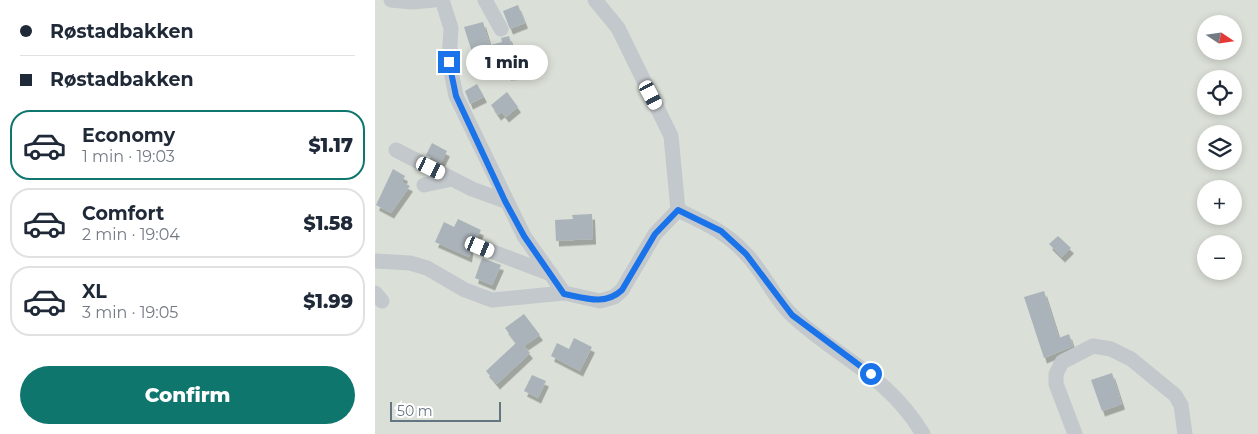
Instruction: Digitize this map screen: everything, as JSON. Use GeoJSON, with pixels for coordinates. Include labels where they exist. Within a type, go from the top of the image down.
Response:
{"type":"FeatureCollection","features":[{"type":"Feature","properties":{"kind":"street"},"geometry":{"type":"LineString","coordinates":[[391,0],[412,2],[434,0]]}},
{"type":"Feature","properties":{"kind":"street"},"geometry":{"type":"LineString","coordinates":[[441,0],[451,28],[449,62],[454,92],[505,201],[524,236],[553,275],[564,294]]}},
{"type":"Feature","properties":{"kind":"street"},"geometry":{"type":"LineString","coordinates":[[485,0],[501,28]]}},
{"type":"Feature","properties":{"kind":"street"},"geometry":{"type":"LineString","coordinates":[[375,261],[409,263],[427,268],[465,290],[492,300],[564,294],[600,301],[615,297],[622,290],[655,234],[678,210],[671,136],[618,28],[595,0]]}},
{"type":"Feature","properties":{"kind":"street"},"geometry":{"type":"LineString","coordinates":[[396,150],[452,179],[505,201]]}},
{"type":"Feature","properties":{"kind":"street"},"geometry":{"type":"LineString","coordinates":[[425,185],[452,179]]}},
{"type":"Feature","properties":{"kind":"street"},"geometry":{"type":"LineString","coordinates":[[678,210],[721,231],[746,254],[792,315],[883,384],[901,403],[923,434]]}},
{"type":"Feature","properties":{"kind":"street"},"geometry":{"type":"LineString","coordinates":[[480,247],[553,275]]}},
{"type":"Feature","properties":{"kind":"street"},"geometry":{"type":"LineString","coordinates":[[1075,434],[1057,384],[1056,374],[1062,362],[1093,346],[1111,349],[1131,359],[1175,395],[1181,405],[1185,434]]}},
{"type":"Feature","properties":{"kind":"shaded area"},"geometry":{"type":"Polygon","coordinates":[[[375,0],[1258,0],[1258,434],[375,434],[375,0]]]}},
{"type":"Feature","properties":{"kind":"building"},"geometry":{"type":"Polygon","coordinates":[[[518,5],[525,23],[510,29],[503,11],[518,5]]]}},
{"type":"Feature","properties":{"kind":"building"},"geometry":{"type":"Polygon","coordinates":[[[483,22],[490,45],[502,42],[501,38],[509,36],[517,62],[522,61],[524,73],[508,75],[506,66],[479,74],[464,27],[483,22]]]}},
{"type":"Feature","properties":{"kind":"building"},"geometry":{"type":"Polygon","coordinates":[[[477,84],[484,97],[470,104],[465,91],[477,84]]]}},
{"type":"Feature","properties":{"kind":"building"},"geometry":{"type":"Polygon","coordinates":[[[507,92],[518,107],[506,117],[502,112],[498,115],[491,105],[507,92]]]}},
{"type":"Feature","properties":{"kind":"building"},"geometry":{"type":"Polygon","coordinates":[[[432,143],[447,151],[441,163],[426,155],[432,143]]]}},
{"type":"Feature","properties":{"kind":"building"},"geometry":{"type":"Polygon","coordinates":[[[393,169],[405,176],[402,182],[410,186],[391,213],[376,205],[393,169]]]}},
{"type":"Feature","properties":{"kind":"building"},"geometry":{"type":"Polygon","coordinates":[[[592,214],[593,239],[556,241],[555,220],[573,219],[572,215],[592,214]]]}},
{"type":"Feature","properties":{"kind":"building"},"geometry":{"type":"Polygon","coordinates":[[[458,219],[481,230],[477,238],[471,243],[469,257],[435,242],[444,222],[454,227],[458,219]]]}},
{"type":"Feature","properties":{"kind":"building"},"geometry":{"type":"Polygon","coordinates":[[[1058,236],[1071,248],[1062,257],[1049,244],[1058,236]]]}},
{"type":"Feature","properties":{"kind":"building"},"geometry":{"type":"Polygon","coordinates":[[[482,258],[501,265],[492,285],[475,278],[482,258]]]}},
{"type":"Feature","properties":{"kind":"building"},"geometry":{"type":"Polygon","coordinates":[[[1044,291],[1059,338],[1069,334],[1073,346],[1044,358],[1024,297],[1044,291]]]}},
{"type":"Feature","properties":{"kind":"building"},"geometry":{"type":"Polygon","coordinates":[[[524,314],[540,335],[524,346],[530,353],[497,384],[486,371],[516,343],[505,328],[524,314]]]}},
{"type":"Feature","properties":{"kind":"building"},"geometry":{"type":"Polygon","coordinates":[[[574,338],[592,347],[580,371],[551,356],[557,343],[569,349],[574,338]]]}},
{"type":"Feature","properties":{"kind":"building"},"geometry":{"type":"Polygon","coordinates":[[[1112,373],[1122,404],[1102,411],[1091,380],[1112,373]]]}},
{"type":"Feature","properties":{"kind":"building"},"geometry":{"type":"Polygon","coordinates":[[[532,375],[546,381],[538,398],[524,391],[532,375]]]}},
{"type":"Feature","properties":{"kind":"route"},"geometry":{"type":"LineString","coordinates":[[449,62],[454,92],[505,201],[524,236],[538,258],[553,275],[564,294],[600,301],[615,297],[622,290],[655,234],[678,210],[721,231],[746,254],[792,315],[809,330],[871,374]]}}]}
